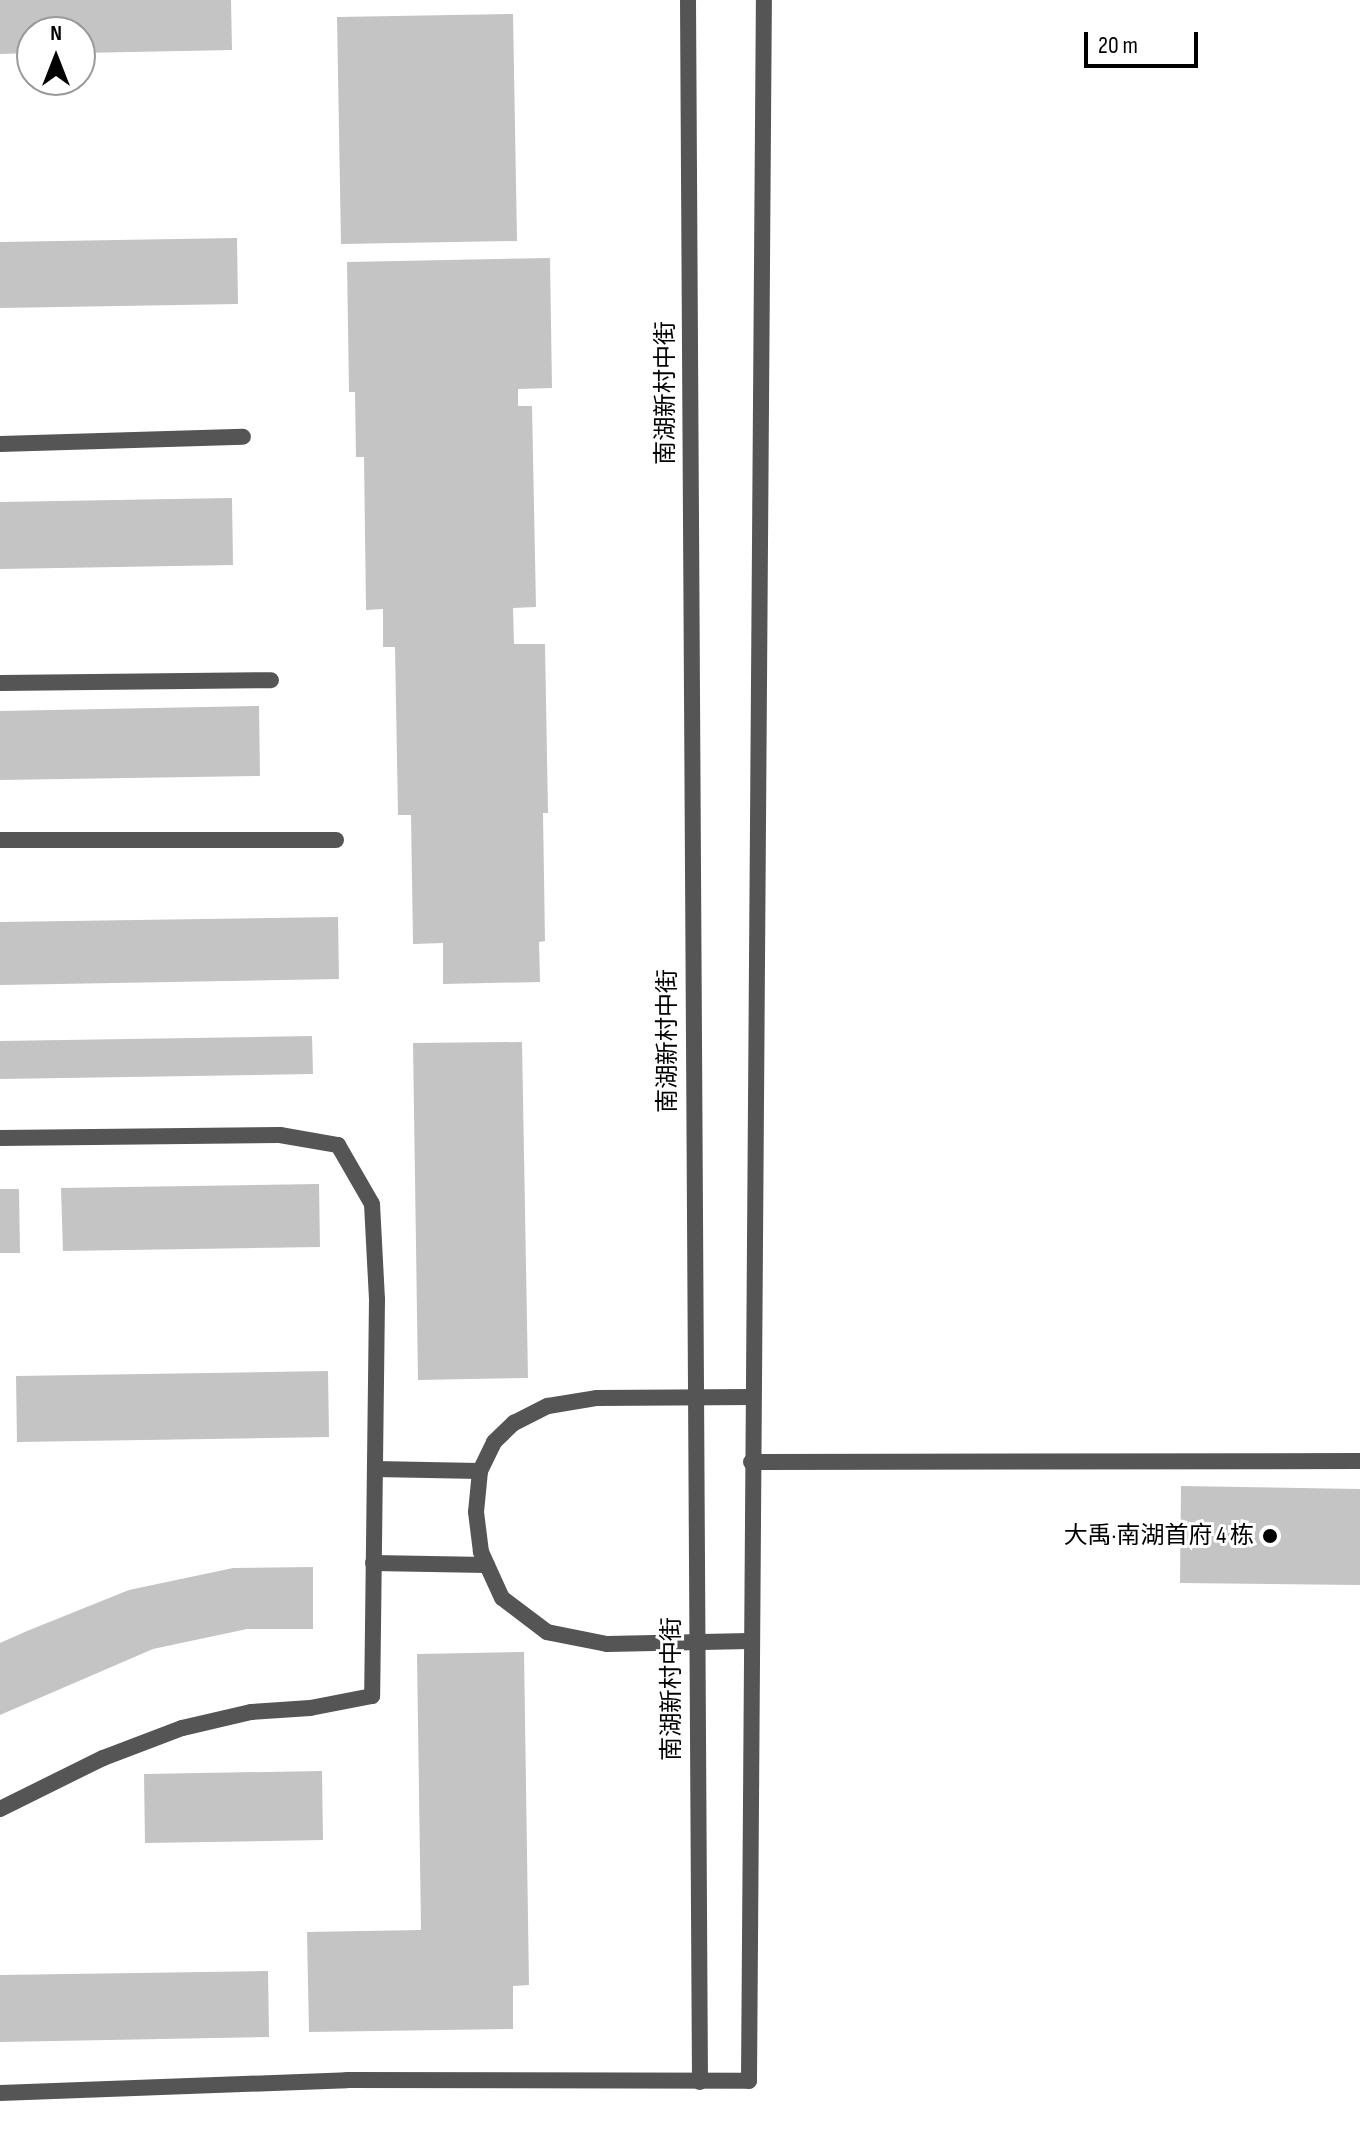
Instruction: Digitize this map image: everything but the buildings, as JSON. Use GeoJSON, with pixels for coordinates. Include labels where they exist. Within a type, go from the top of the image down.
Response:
{"type":"FeatureCollection","features":[{"type":"Feature","properties":{"kind":"street","name":"南湖新村中街"},"geometry":{"type":"LineString","coordinates":[[688,0],[695,1642],[700,2082]]}},
{"type":"Feature","properties":{"kind":"street"},"geometry":{"type":"LineString","coordinates":[[0,2093],[347,2080],[749,2081],[749,1641],[764,0]]}},
{"type":"Feature","properties":{"kind":"street"},"geometry":{"type":"LineString","coordinates":[[0,444],[243,437]]}},
{"type":"Feature","properties":{"kind":"street"},"geometry":{"type":"LineString","coordinates":[[0,683],[271,680]]}},
{"type":"Feature","properties":{"kind":"street"},"geometry":{"type":"LineString","coordinates":[[0,840],[336,840]]}},
{"type":"Feature","properties":{"kind":"street"},"geometry":{"type":"LineString","coordinates":[[0,1138],[280,1135],[338,1145],[372,1204],[375,1469],[372,1696],[310,1708],[251,1712],[182,1728],[103,1758],[0,1809]]}},
{"type":"Feature","properties":{"kind":"street"},"geometry":{"type":"LineString","coordinates":[[749,1641],[607,1644],[547,1632],[502,1598],[487,1565],[476,1512],[480,1471],[494,1442],[514,1423],[548,1406],[597,1398],[752,1397]]}},
{"type":"Feature","properties":{"kind":"street"},"geometry":{"type":"LineString","coordinates":[[751,1462],[1360,1461]]}},
{"type":"Feature","properties":{"kind":"street"},"geometry":{"type":"LineString","coordinates":[[375,1469],[480,1471]]}},
{"type":"Feature","properties":{"kind":"street"},"geometry":{"type":"LineString","coordinates":[[373,1563],[487,1565]]}},
{"type":"Feature","properties":{"kind":"place","name":"大禹·南湖首府 4 栋"},"geometry":{"type":"Point","coordinates":[1270,1536]}}]}
